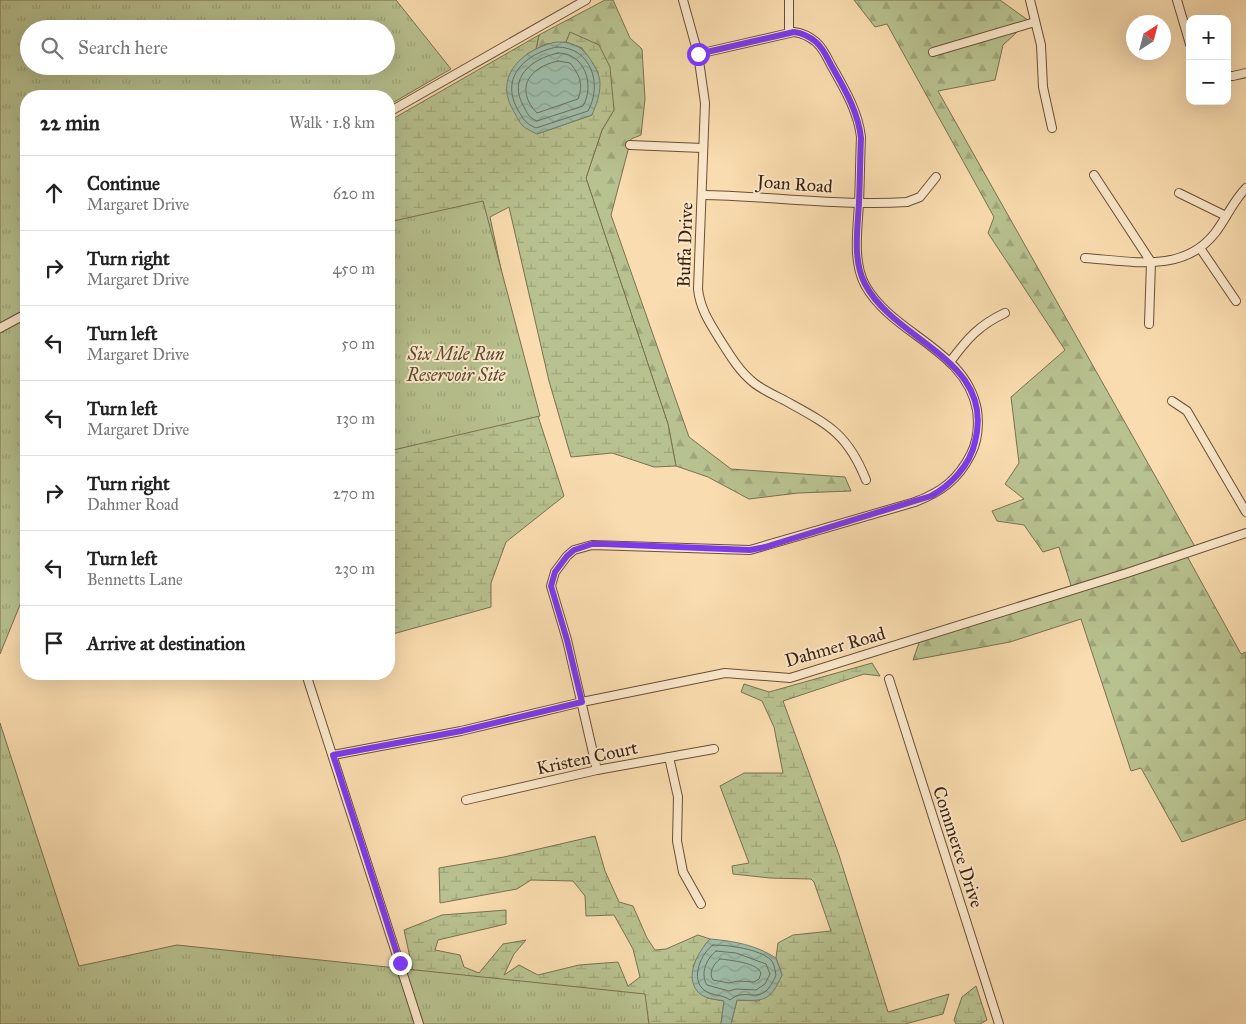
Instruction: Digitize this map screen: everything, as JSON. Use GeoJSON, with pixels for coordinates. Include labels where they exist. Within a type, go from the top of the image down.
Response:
{"type":"FeatureCollection","features":[{"type":"Feature","properties":{"kind":"street"},"geometry":{"type":"LineString","coordinates":[[395,109],[586,0]]}},
{"type":"Feature","properties":{"kind":"street","name":"Buffa Drive"},"geometry":{"type":"LineString","coordinates":[[683,0],[698,54],[705,103],[698,289],[702,308],[735,362],[753,382],[827,424],[855,455],[866,480]]}},
{"type":"Feature","properties":{"kind":"street"},"geometry":{"type":"LineString","coordinates":[[789,0],[789,33]]}},
{"type":"Feature","properties":{"kind":"street"},"geometry":{"type":"LineString","coordinates":[[1030,0],[1041,45],[1043,87],[1052,128]]}},
{"type":"Feature","properties":{"kind":"street"},"geometry":{"type":"LineString","coordinates":[[1176,0],[1186,31]]}},
{"type":"Feature","properties":{"kind":"street"},"geometry":{"type":"LineString","coordinates":[[933,52],[1035,22]]}},
{"type":"Feature","properties":{"kind":"street"},"geometry":{"type":"LineString","coordinates":[[597,770],[567,640],[551,586],[555,572],[567,556],[574,550],[592,544],[750,550],[765,547],[931,496],[946,486],[960,472],[974,449],[978,430],[976,406],[971,390],[964,378],[950,362],[879,304],[866,284],[859,265],[857,246],[860,127],[849,96],[822,48],[815,41],[800,33],[789,33],[698,54]]}},
{"type":"Feature","properties":{"kind":"street"},"geometry":{"type":"LineString","coordinates":[[1231,76],[1246,73]]}},
{"type":"Feature","properties":{"kind":"street"},"geometry":{"type":"LineString","coordinates":[[630,145],[702,148]]}},
{"type":"Feature","properties":{"kind":"street"},"geometry":{"type":"LineString","coordinates":[[1094,175],[1151,262],[1149,324]]}},
{"type":"Feature","properties":{"kind":"street","name":"Joan Road"},"geometry":{"type":"LineString","coordinates":[[702,195],[891,203],[915,201],[931,185],[936,177]]}},
{"type":"Feature","properties":{"kind":"street"},"geometry":{"type":"LineString","coordinates":[[1085,258],[1167,262],[1189,255],[1200,248],[1216,232],[1245,192]]}},
{"type":"Feature","properties":{"kind":"street"},"geometry":{"type":"LineString","coordinates":[[1179,193],[1226,216]]}},
{"type":"Feature","properties":{"kind":"street"},"geometry":{"type":"LineString","coordinates":[[1200,248],[1236,301]]}},
{"type":"Feature","properties":{"kind":"street"},"geometry":{"type":"LineString","coordinates":[[950,362],[978,328],[1005,313]]}},
{"type":"Feature","properties":{"kind":"street"},"geometry":{"type":"LineString","coordinates":[[0,328],[20,317]]}},
{"type":"Feature","properties":{"kind":"street"},"geometry":{"type":"LineString","coordinates":[[1172,401],[1187,411],[1246,512]]}},
{"type":"Feature","properties":{"kind":"street","name":"Dahmer Road"},"geometry":{"type":"LineString","coordinates":[[333,755],[461,731],[582,702],[725,674],[790,678],[1118,576],[1246,533]]}},
{"type":"Feature","properties":{"kind":"street","name":"Commerce Drive"},"geometry":{"type":"LineString","coordinates":[[889,679],[998,1024]]}},
{"type":"Feature","properties":{"kind":"street"},"geometry":{"type":"LineString","coordinates":[[308,680],[419,1024]]}},
{"type":"Feature","properties":{"kind":"street","name":"Kristen Court"},"geometry":{"type":"LineString","coordinates":[[466,800],[597,770],[714,749]]}},
{"type":"Feature","properties":{"kind":"street"},"geometry":{"type":"LineString","coordinates":[[669,757],[678,797],[678,841],[683,872],[701,904]]}},
{"type":"Feature","properties":{"kind":"green space"},"geometry":{"type":"Polygon","coordinates":[[[0,0],[396,0],[451,69],[395,102],[395,90],[20,90],[20,605],[0,654],[0,0]]]}},
{"type":"Feature","properties":{"kind":"green space"},"geometry":{"type":"Polygon","coordinates":[[[605,0],[613,0],[630,38],[642,49],[645,99],[641,135],[631,139],[611,215],[689,437],[731,469],[845,477],[851,491],[798,493],[749,499],[708,477],[676,466],[668,424],[586,178],[602,130],[614,110],[570,33],[566,42],[546,44],[536,49],[539,35],[605,0]]]}},
{"type":"Feature","properties":{"kind":"green space"},"geometry":{"type":"Polygon","coordinates":[[[854,0],[1000,0],[1029,21],[1003,45],[995,80],[938,91],[1198,552],[1187,556],[1241,654],[1246,652],[1246,819],[1182,842],[1141,768],[1131,771],[1081,619],[1010,642],[913,660],[920,640],[1073,592],[1059,547],[1043,552],[1024,525],[997,521],[992,511],[1024,499],[1005,484],[1019,463],[1011,397],[1065,350],[988,233],[994,217],[887,24],[875,27],[854,0]]]}},
{"type":"Feature","properties":{"kind":"green space"},"geometry":{"type":"Polygon","coordinates":[[[570,32],[599,45],[610,67],[614,110],[602,130],[586,178],[668,424],[676,466],[654,467],[612,453],[571,457],[549,381],[509,207],[490,217],[521,364],[564,496],[506,542],[491,583],[491,607],[395,633],[395,295],[405,235],[395,220],[395,118],[539,35],[536,49],[527,54],[537,134],[592,115],[598,72],[582,48],[566,42],[570,32]]]}},
{"type":"Feature","properties":{"kind":"green space","name":"Six Mile Run Reservoir Site"},"geometry":{"type":"Polygon","coordinates":[[[483,201],[540,416],[395,450],[395,221],[483,201]]]}},
{"type":"Feature","properties":{"kind":"green space"},"geometry":{"type":"Polygon","coordinates":[[[872,663],[880,676],[864,674],[783,701],[839,855],[888,1012],[949,994],[943,1014],[905,1024],[731,1024],[737,1000],[759,1001],[782,975],[776,958],[778,943],[793,935],[831,931],[814,882],[811,879],[770,878],[733,874],[732,866],[749,863],[720,786],[744,773],[783,773],[774,727],[762,701],[741,692],[744,684],[769,692],[872,663]]]}},
{"type":"Feature","properties":{"kind":"green space"},"geometry":{"type":"Polygon","coordinates":[[[0,723],[79,966],[177,945],[645,994],[649,1024],[0,1024],[0,723]]]}},
{"type":"Feature","properties":{"kind":"green space"},"geometry":{"type":"Polygon","coordinates":[[[595,836],[605,871],[619,902],[633,906],[647,938],[655,950],[666,949],[698,935],[710,939],[693,966],[707,998],[724,1001],[721,1024],[429,1024],[412,967],[404,930],[442,915],[506,910],[506,924],[438,940],[435,950],[460,955],[464,967],[479,973],[503,944],[526,940],[514,954],[504,975],[519,965],[538,975],[579,965],[618,962],[628,986],[640,977],[633,949],[614,915],[586,916],[585,896],[573,881],[531,880],[517,889],[440,903],[439,868],[504,857],[595,836]]]}},
{"type":"Feature","properties":{"kind":"green space"},"geometry":{"type":"Polygon","coordinates":[[[976,986],[987,1020],[980,1024],[956,1024],[954,1020],[962,997],[976,986]]]}},
{"type":"Feature","properties":{"kind":"water"},"geometry":{"type":"Polygon","coordinates":[[[556,42],[573,44],[589,57],[599,78],[599,96],[592,115],[537,134],[520,123],[513,110],[508,97],[509,75],[523,57],[544,45],[556,42]]]}},
{"type":"Feature","properties":{"kind":"water"},"geometry":{"type":"Polygon","coordinates":[[[710,939],[744,944],[761,950],[776,958],[782,975],[774,990],[765,998],[760,1000],[737,1000],[731,1024],[721,1024],[724,1001],[700,994],[694,986],[692,979],[692,972],[697,957],[710,939]]]}},
{"type":"Feature","properties":{"kind":"route"},"geometry":{"type":"LineString","coordinates":[[400,963],[333,755],[461,731],[582,702],[567,640],[551,586],[552,579],[560,563],[574,550],[592,544],[750,550],[765,547],[931,496],[946,486],[960,472],[974,449],[978,419],[975,400],[964,378],[950,362],[879,304],[861,274],[857,246],[860,127],[849,96],[822,48],[815,41],[794,32],[698,54]]}}]}
